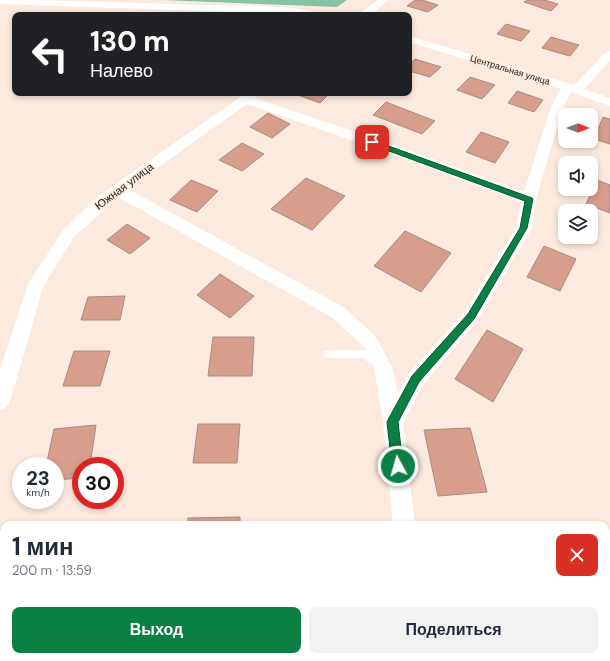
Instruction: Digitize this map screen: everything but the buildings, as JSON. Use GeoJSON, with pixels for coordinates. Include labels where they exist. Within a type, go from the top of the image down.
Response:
{"type":"FeatureCollection","features":[{"type":"Feature","properties":{"kind":"street"},"geometry":{"type":"LineString","coordinates":[[0,0],[291,12]]}},
{"type":"Feature","properties":{"kind":"street"},"geometry":{"type":"LineString","coordinates":[[367,12],[384,0]]}},
{"type":"Feature","properties":{"kind":"street","name":"Центральная улица"},"geometry":{"type":"LineString","coordinates":[[412,40],[572,88],[610,102]]}},
{"type":"Feature","properties":{"kind":"street"},"geometry":{"type":"LineString","coordinates":[[392,422],[416,379],[471,316],[524,228],[529,199],[557,107],[572,88],[610,54]]}},
{"type":"Feature","properties":{"kind":"street"},"geometry":{"type":"LineString","coordinates":[[249,96],[529,199]]}},
{"type":"Feature","properties":{"kind":"street","name":"Южная улица"},"geometry":{"type":"LineString","coordinates":[[0,401],[36,284],[69,233],[105,199],[249,96]]}},
{"type":"Feature","properties":{"kind":"street"},"geometry":{"type":"LineString","coordinates":[[118,190],[339,313],[370,342],[383,367],[392,422],[404,521]]}},
{"type":"Feature","properties":{"kind":"lane"},"geometry":{"type":"LineString","coordinates":[[328,354],[364,354],[383,367]]}},
{"type":"Feature","properties":{"kind":"green space"},"geometry":{"type":"Polygon","coordinates":[[[163,0],[347,0],[337,7],[163,0]]]}},
{"type":"Feature","properties":{"kind":"route"},"geometry":{"type":"LineString","coordinates":[[372,142],[529,199],[524,228],[471,316],[416,379],[392,422],[398,466]]}}]}
